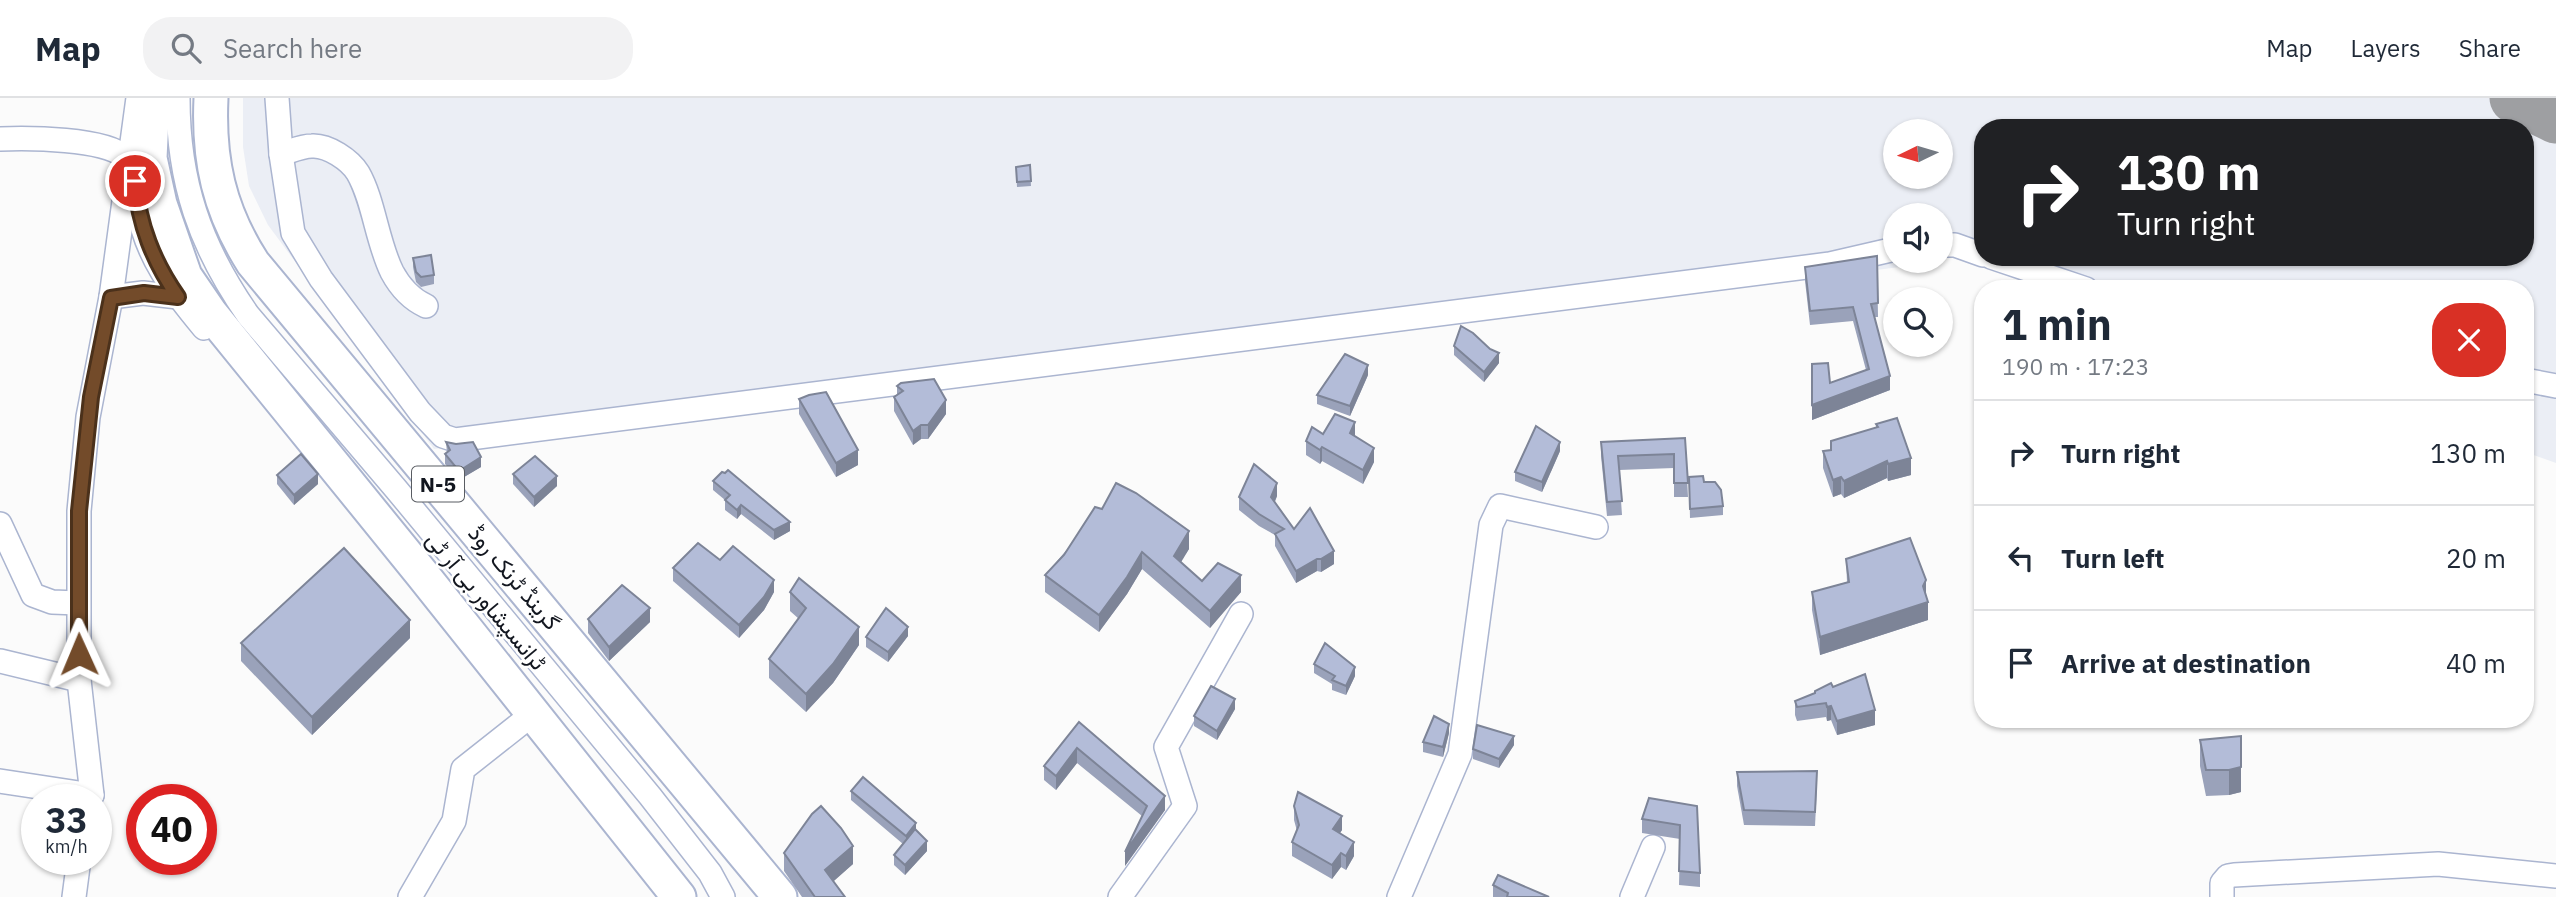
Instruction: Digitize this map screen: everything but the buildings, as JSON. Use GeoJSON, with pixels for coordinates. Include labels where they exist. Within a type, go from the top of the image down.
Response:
{"type":"FeatureCollection","features":[{"type":"Feature","properties":{"kind":"highway"},"geometry":{"type":"LineString","coordinates":[[153,98],[150,158],[169,234],[185,276],[211,314],[680,897]]}},
{"type":"Feature","properties":{"kind":"highway","name":"گرینڈ ٹرنک روڈ"},"geometry":{"type":"LineString","coordinates":[[211,98],[212,157],[216,180],[236,236],[253,263],[780,897]]}},
{"type":"Feature","properties":{"kind":"street"},"geometry":{"type":"LineString","coordinates":[[90,784],[79,680],[79,511],[91,397],[111,298],[138,98]]}},
{"type":"Feature","properties":{"kind":"street","name":"ٹرانسپشاور بی آر ٹی"},"geometry":{"type":"LineString","coordinates":[[178,98],[179,145],[188,197],[200,232],[248,315],[650,796],[710,873],[723,897]]}},
{"type":"Feature","properties":{"kind":"street"},"geometry":{"type":"LineString","coordinates":[[277,98],[286,201],[293,233],[314,268],[420,412],[443,436],[455,440],[1830,264],[1883,252]]}},
{"type":"Feature","properties":{"kind":"street"},"geometry":{"type":"LineString","coordinates":[[0,139],[42,138],[113,149],[131,163],[138,208],[150,251],[178,297],[422,574]]}},
{"type":"Feature","properties":{"kind":"street"},"geometry":{"type":"LineString","coordinates":[[281,154],[314,146],[326,148],[357,172],[393,274],[405,291],[426,306]]}},
{"type":"Feature","properties":{"kind":"street"},"geometry":{"type":"LineString","coordinates":[[1953,245],[1974,252]]}},
{"type":"Feature","properties":{"kind":"street"},"geometry":{"type":"LineString","coordinates":[[2018,266],[2059,280]]}},
{"type":"Feature","properties":{"kind":"street"},"geometry":{"type":"LineString","coordinates":[[111,298],[144,293],[178,297]]}},
{"type":"Feature","properties":{"kind":"street"},"geometry":{"type":"LineString","coordinates":[[2534,382],[2556,386]]}},
{"type":"Feature","properties":{"kind":"street"},"geometry":{"type":"LineString","coordinates":[[1399,897],[1460,754],[1491,525],[1500,506],[1596,527]]}},
{"type":"Feature","properties":{"kind":"street"},"geometry":{"type":"LineString","coordinates":[[0,524],[33,595],[52,602],[78,603]]}},
{"type":"Feature","properties":{"kind":"street"},"geometry":{"type":"LineString","coordinates":[[1119,897],[1185,806],[1166,747],[1241,614]]}},
{"type":"Feature","properties":{"kind":"street"},"geometry":{"type":"LineString","coordinates":[[0,661],[79,680]]}},
{"type":"Feature","properties":{"kind":"street"},"geometry":{"type":"LineString","coordinates":[[410,897],[454,821],[463,769],[534,713]]}},
{"type":"Feature","properties":{"kind":"street"},"geometry":{"type":"LineString","coordinates":[[0,780],[21,784]]}},
{"type":"Feature","properties":{"kind":"street"},"geometry":{"type":"LineString","coordinates":[[1632,897],[1654,847]]}},
{"type":"Feature","properties":{"kind":"street"},"geometry":{"type":"LineString","coordinates":[[2222,897],[2222,883],[2228,876],[2234,875],[2438,864],[2556,876]]}},
{"type":"Feature","properties":{"kind":"street","name":"ٹرانسپشاور بی آر ٹی"},"geometry":{"type":"LineString","coordinates":[[710,873],[742,897]]}},
{"type":"Feature","properties":{"kind":"street"},"geometry":{"type":"LineString","coordinates":[[74,897],[77,875]]}},
{"type":"Feature","properties":{"kind":"shaded area"},"geometry":{"type":"Polygon","coordinates":[[[243,98],[2556,98],[2556,463],[2534,455],[2534,280],[2024,280],[1983,266],[2534,266],[2534,119],[1974,119],[1974,263],[1953,256],[1953,203],[1883,203],[1883,269],[1022,379],[434,449],[268,225],[249,186],[243,147],[243,98]]]}},
{"type":"Feature","properties":{"kind":"taxiway"},"geometry":{"type":"LineString","coordinates":[[2515,98],[2556,118]]}},
{"type":"Feature","properties":{"kind":"route"},"geometry":{"type":"LineString","coordinates":[[79,654],[79,511],[83,461],[91,397],[111,298],[144,293],[178,297],[150,251],[138,208],[135,181]]}}]}
